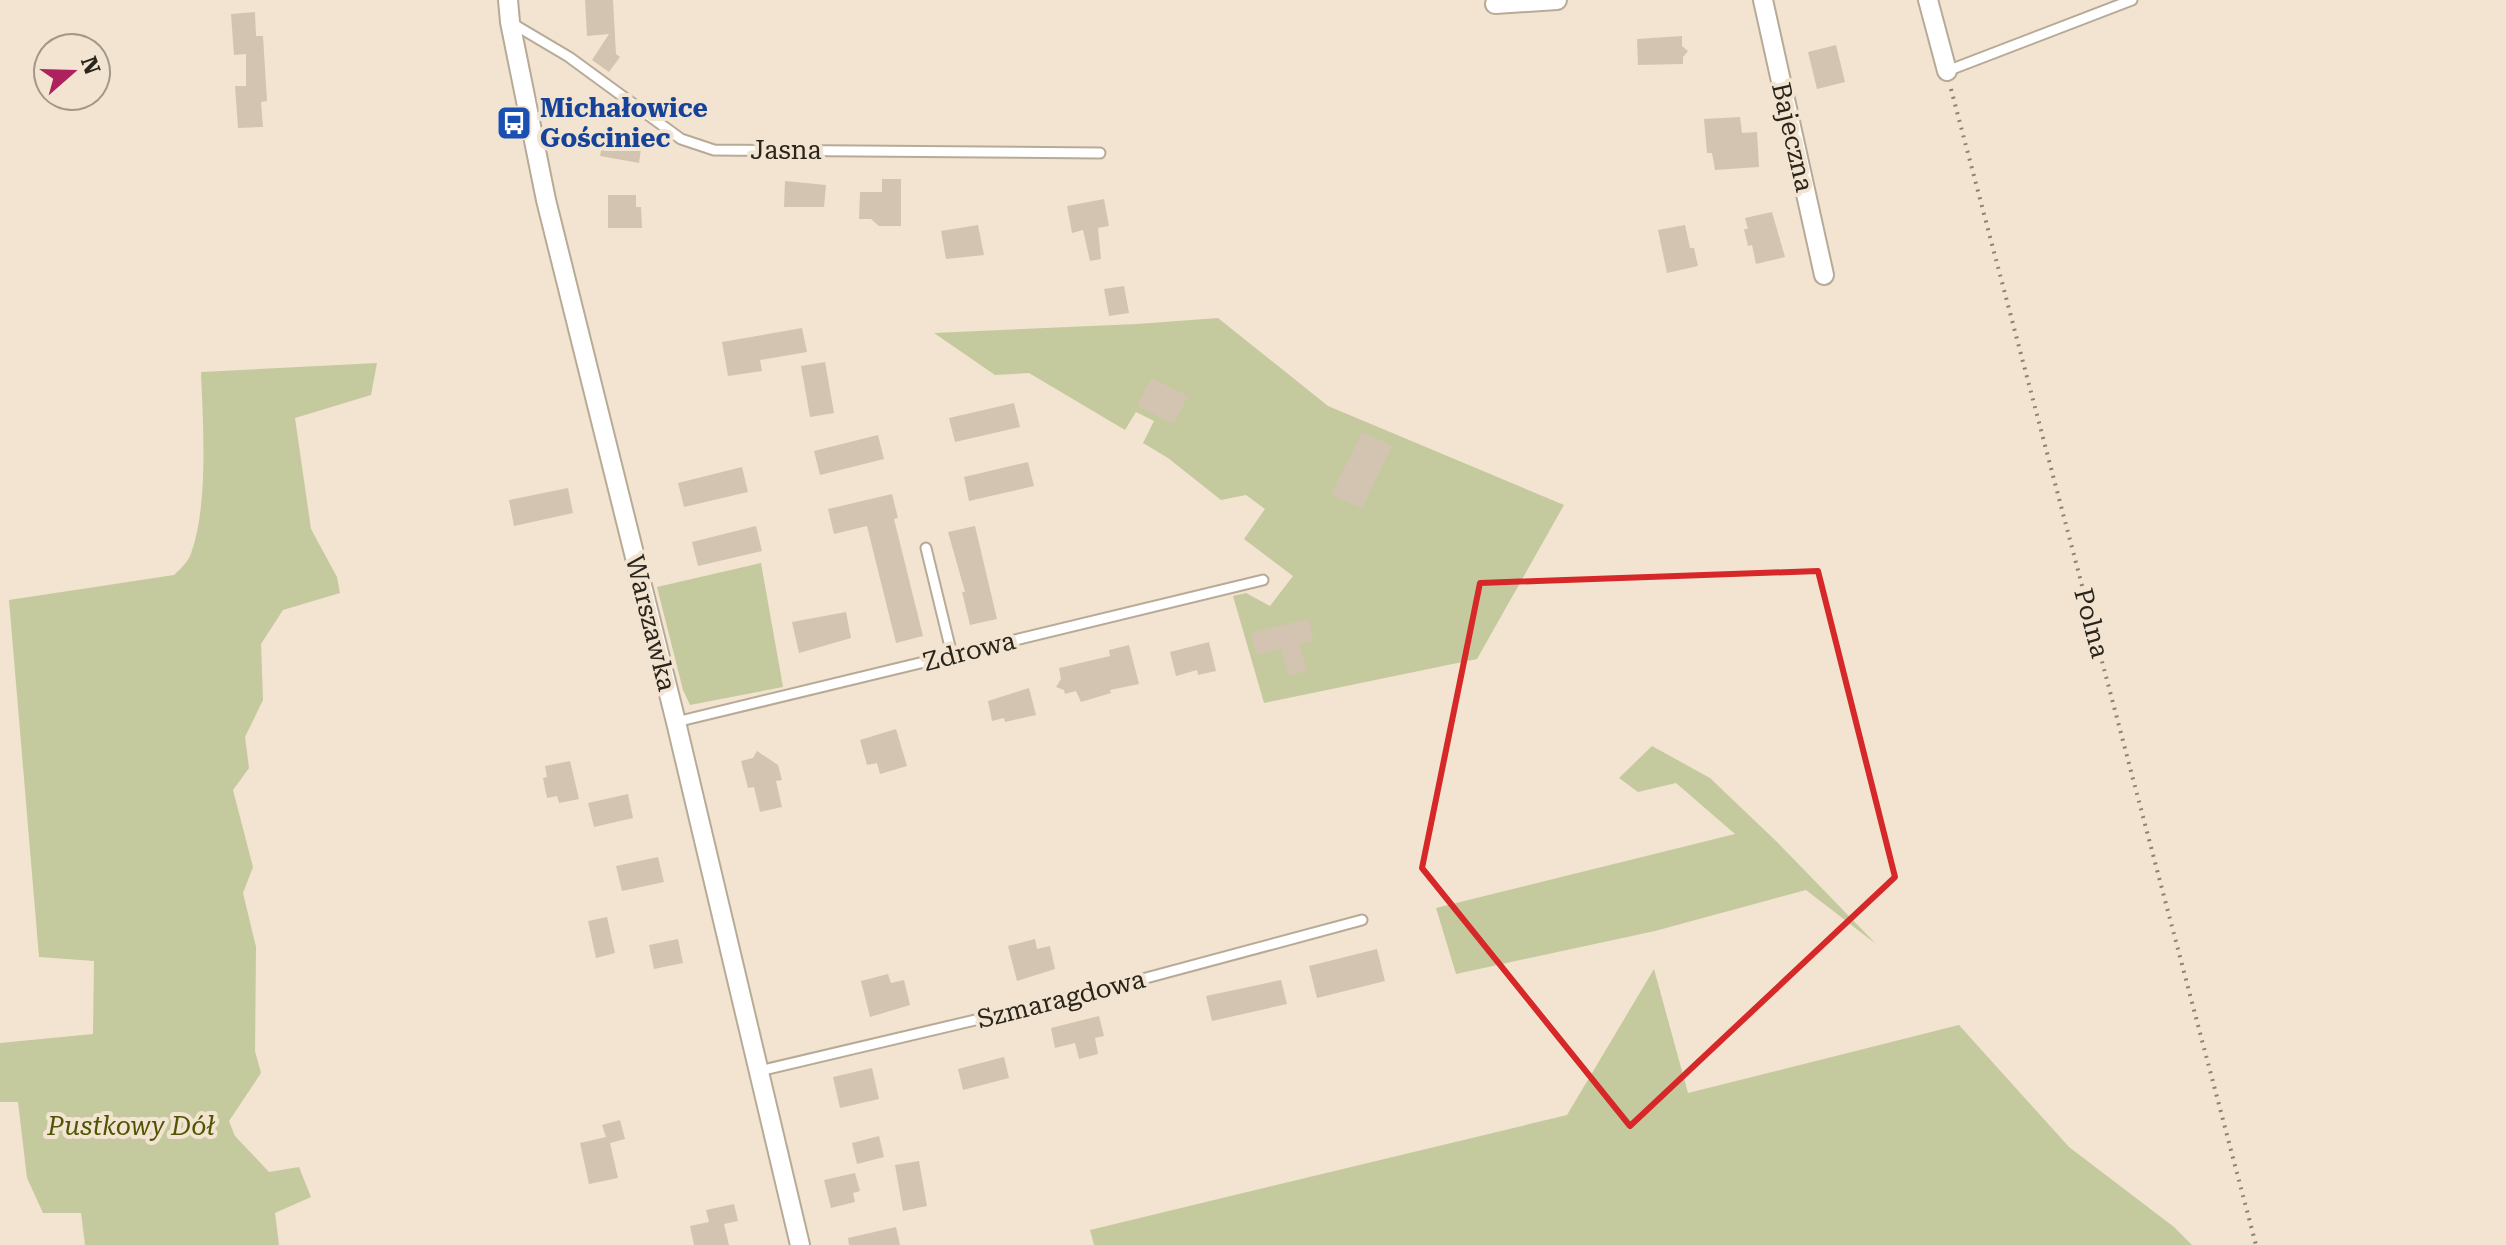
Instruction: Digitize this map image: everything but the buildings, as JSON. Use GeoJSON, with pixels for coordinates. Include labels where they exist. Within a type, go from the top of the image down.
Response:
{"type":"FeatureCollection","features":[{"type":"Feature","properties":{"kind":"street","name":"Warszawka"},"geometry":{"type":"LineString","coordinates":[[508,0],[554,230],[676,722],[800,1245]]}},
{"type":"Feature","properties":{"kind":"street"},"geometry":{"type":"LineString","coordinates":[[1495,4],[1557,0]]}},
{"type":"Feature","properties":{"kind":"street","name":"Bajeczna"},"geometry":{"type":"LineString","coordinates":[[1763,0],[1824,275]]}},
{"type":"Feature","properties":{"kind":"street"},"geometry":{"type":"LineString","coordinates":[[1928,0],[1947,71]]}},
{"type":"Feature","properties":{"kind":"lane"},"geometry":{"type":"LineString","coordinates":[[1947,71],[2132,0]]}},
{"type":"Feature","properties":{"kind":"lane","name":"Jasna"},"geometry":{"type":"LineString","coordinates":[[510,22],[569,57],[681,139],[714,150],[1100,153]]}},
{"type":"Feature","properties":{"kind":"lane"},"geometry":{"type":"LineString","coordinates":[[926,548],[952,655]]}},
{"type":"Feature","properties":{"kind":"lane","name":"Zdrowa"},"geometry":{"type":"LineString","coordinates":[[676,722],[1263,580]]}},
{"type":"Feature","properties":{"kind":"lane","name":"Szmaragdowa"},"geometry":{"type":"LineString","coordinates":[[759,1071],[1094,992],[1362,920]]}},
{"type":"Feature","properties":{"kind":"path","name":"Polna"},"geometry":{"type":"LineString","coordinates":[[1947,71],[2256,1245]]}},
{"type":"Feature","properties":{"kind":"highlighted area"},"geometry":{"type":"Polygon","coordinates":[[[1818,571],[1895,877],[1630,1126],[1422,868],[1480,583],[1818,571]]]}},
{"type":"Feature","properties":{"kind":"green space"},"geometry":{"type":"Polygon","coordinates":[[[1218,318],[1328,406],[1564,505],[1477,659],[1264,703],[1233,596],[1246,593],[1270,606],[1293,576],[1244,539],[1265,509],[1246,495],[1221,500],[1168,458],[1143,443],[1154,421],[1136,412],[1125,430],[1029,373],[995,375],[934,333],[1218,318]]]}},
{"type":"Feature","properties":{"kind":"green space","name":"Pustkowy Dół"},"geometry":{"type":"Polygon","coordinates":[[[377,363],[371,395],[295,418],[311,529],[337,577],[340,593],[283,610],[261,644],[263,700],[245,737],[249,768],[233,790],[253,867],[243,893],[256,947],[255,1051],[261,1073],[229,1121],[235,1136],[269,1172],[299,1167],[311,1197],[275,1213],[279,1245],[85,1245],[81,1213],[43,1213],[27,1178],[18,1102],[0,1102],[0,1043],[93,1034],[94,961],[39,957],[9,600],[174,575],[185,564],[196,536],[202,490],[201,372],[377,363]]]}},
{"type":"Feature","properties":{"kind":"green space"},"geometry":{"type":"Polygon","coordinates":[[[761,563],[783,687],[690,705],[683,690],[657,587],[761,563]]]}},
{"type":"Feature","properties":{"kind":"green space"},"geometry":{"type":"Polygon","coordinates":[[[1652,746],[1710,778],[1876,944],[1806,890],[1655,931],[1456,974],[1436,908],[1735,834],[1676,783],[1638,792],[1619,778],[1652,746]]]}},
{"type":"Feature","properties":{"kind":"green space"},"geometry":{"type":"Polygon","coordinates":[[[1654,969],[1688,1093],[1959,1025],[2069,1147],[2174,1227],[2192,1245],[1094,1245],[1090,1230],[1567,1115],[1654,969]]]}},
{"type":"Feature","properties":{"kind":"place","name":"Michałowice Gościniec"},"geometry":{"type":"Point","coordinates":[514,123]}}]}
